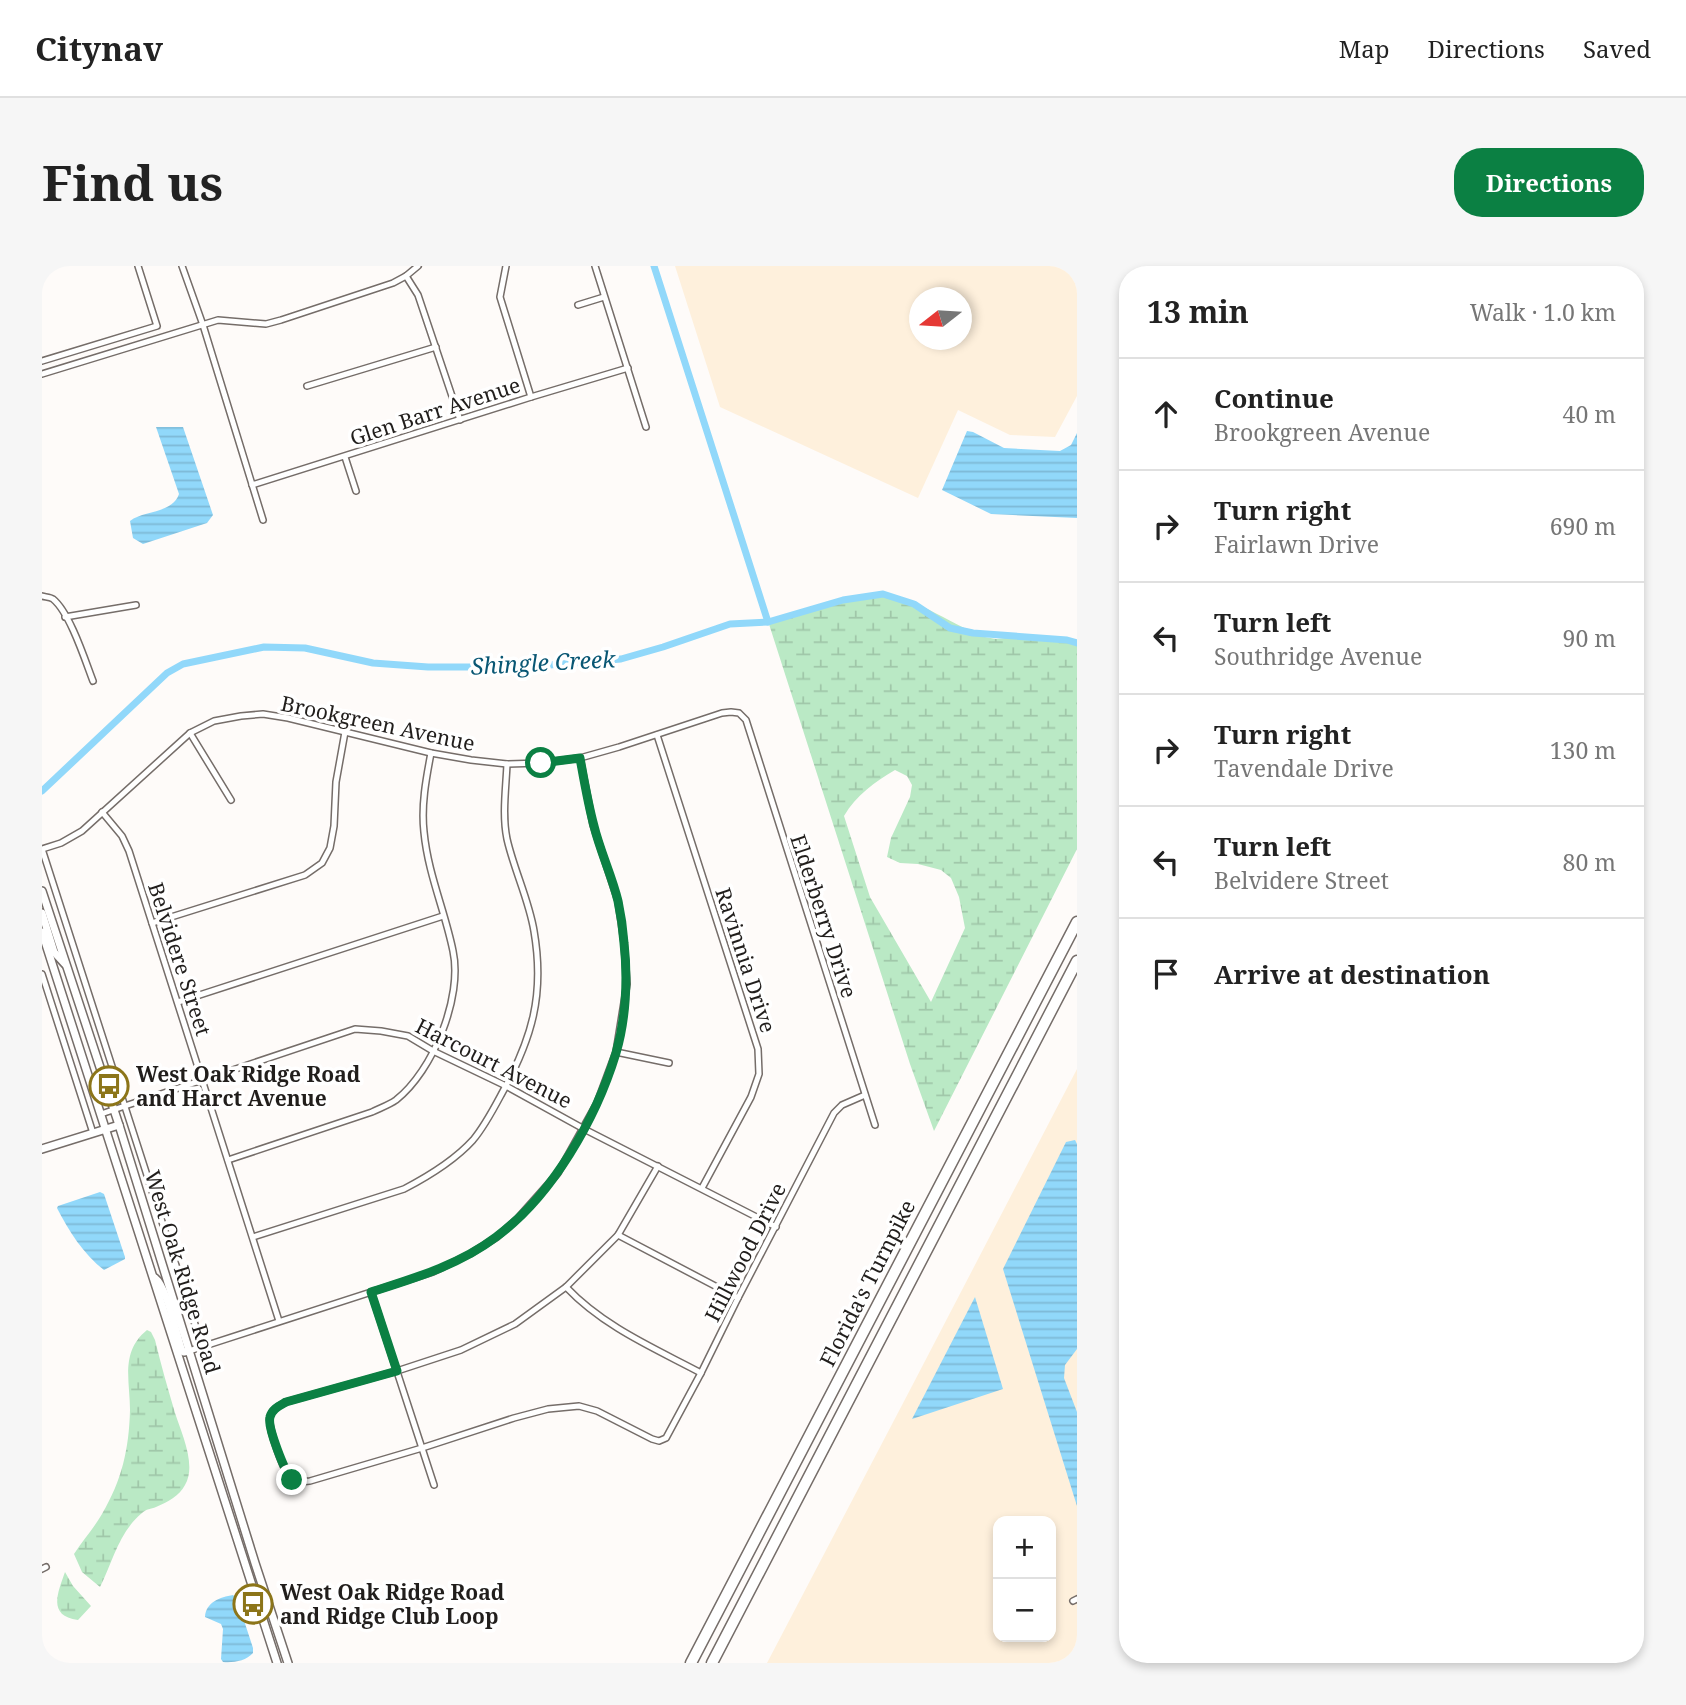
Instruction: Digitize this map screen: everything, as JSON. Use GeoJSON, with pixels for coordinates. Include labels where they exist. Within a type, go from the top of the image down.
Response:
{"type":"FeatureCollection","features":[{"type":"Feature","properties":{"kind":"highway","name":"Florida's Turnpike"},"geometry":{"type":"LineString","coordinates":[[691,1663],[1077,922]]}},
{"type":"Feature","properties":{"kind":"highway","name":"Florida's Turnpike"},"geometry":{"type":"LineString","coordinates":[[712,1663],[1077,961]]}},
{"type":"Feature","properties":{"kind":"street"},"geometry":{"type":"LineString","coordinates":[[42,361],[158,326],[138,266]]}},
{"type":"Feature","properties":{"kind":"street"},"geometry":{"type":"LineString","coordinates":[[182,266],[263,520]]}},
{"type":"Feature","properties":{"kind":"street"},"geometry":{"type":"LineString","coordinates":[[42,374],[218,320],[250,324],[273,322],[393,284],[418,266]]}},
{"type":"Feature","properties":{"kind":"street"},"geometry":{"type":"LineString","coordinates":[[506,266],[500,297],[531,397]]}},
{"type":"Feature","properties":{"kind":"street"},"geometry":{"type":"LineString","coordinates":[[595,266],[646,427]]}},
{"type":"Feature","properties":{"kind":"street"},"geometry":{"type":"LineString","coordinates":[[406,276],[418,295],[460,420]]}},
{"type":"Feature","properties":{"kind":"street"},"geometry":{"type":"LineString","coordinates":[[578,305],[604,297]]}},
{"type":"Feature","properties":{"kind":"street"},"geometry":{"type":"LineString","coordinates":[[307,386],[436,347]]}},
{"type":"Feature","properties":{"kind":"street","name":"Glen Barr Avenue"},"geometry":{"type":"LineString","coordinates":[[252,485],[628,368]]}},
{"type":"Feature","properties":{"kind":"street"},"geometry":{"type":"LineString","coordinates":[[345,457],[356,491]]}},
{"type":"Feature","properties":{"kind":"street"},"geometry":{"type":"LineString","coordinates":[[42,596],[53,600],[65,617],[79,642],[93,681]]}},
{"type":"Feature","properties":{"kind":"street"},"geometry":{"type":"LineString","coordinates":[[65,617],[136,605]]}},
{"type":"Feature","properties":{"kind":"street","name":"Brookgreen Avenue"},"geometry":{"type":"LineString","coordinates":[[42,849],[61,843],[82,831],[190,733],[214,721],[263,714],[312,723],[430,753],[507,764],[580,758],[722,713],[739,713],[743,716]]}},
{"type":"Feature","properties":{"kind":"street","name":"Elderberry Drive"},"geometry":{"type":"LineString","coordinates":[[743,716],[874,1125]]}},
{"type":"Feature","properties":{"kind":"street"},"geometry":{"type":"LineString","coordinates":[[152,923],[304,875],[322,863],[330,848],[334,826],[336,782],[345,732]]}},
{"type":"Feature","properties":{"kind":"street"},"geometry":{"type":"LineString","coordinates":[[190,733],[231,800]]}},
{"type":"Feature","properties":{"kind":"street","name":"Ravinnia Drive"},"geometry":{"type":"LineString","coordinates":[[657,735],[758,1049],[758,1074],[751,1097],[702,1188]]}},
{"type":"Feature","properties":{"kind":"street"},"geometry":{"type":"LineString","coordinates":[[228,1160],[372,1112],[395,1101],[413,1083],[433,1051],[453,1002],[456,982],[454,953],[430,870],[423,830],[430,753]]}},
{"type":"Feature","properties":{"kind":"street"},"geometry":{"type":"LineString","coordinates":[[154,1278],[162,1286],[182,1351],[189,1351],[433,1272],[470,1254],[496,1237],[518,1218],[558,1173],[597,1103],[616,1052],[627,984],[618,901],[593,825],[580,758]]}},
{"type":"Feature","properties":{"kind":"street"},"geometry":{"type":"LineString","coordinates":[[253,1237],[404,1189],[426,1177],[449,1162],[474,1139],[506,1086],[528,1040],[537,1003],[538,967],[534,929],[507,837],[507,764]]}},
{"type":"Feature","properties":{"kind":"street","name":"Belvidere Street"},"geometry":{"type":"LineString","coordinates":[[102,812],[122,836],[129,851],[279,1321]]}},
{"type":"Feature","properties":{"kind":"street"},"geometry":{"type":"LineString","coordinates":[[42,849],[202,1346]]}},
{"type":"Feature","properties":{"kind":"street","name":"West Oak Ridge Road"},"geometry":{"type":"LineString","coordinates":[[42,891],[289,1663]]}},
{"type":"Feature","properties":{"kind":"street"},"geometry":{"type":"LineString","coordinates":[[42,913],[54,952],[66,964]]}},
{"type":"Feature","properties":{"kind":"street"},"geometry":{"type":"LineString","coordinates":[[178,1002],[443,916]]}},
{"type":"Feature","properties":{"kind":"street","name":"West Oak Ridge Road"},"geometry":{"type":"LineString","coordinates":[[42,932],[277,1663]]}},
{"type":"Feature","properties":{"kind":"street"},"geometry":{"type":"LineString","coordinates":[[42,974],[93,1133]]}},
{"type":"Feature","properties":{"kind":"street","name":"Harcourt Avenue"},"geometry":{"type":"LineString","coordinates":[[101,1114],[355,1029],[382,1031],[408,1036],[776,1227]]}},
{"type":"Feature","properties":{"kind":"street"},"geometry":{"type":"LineString","coordinates":[[616,1052],[668,1063]]}},
{"type":"Feature","properties":{"kind":"street","name":"Hillwood Drive"},"geometry":{"type":"LineString","coordinates":[[422,1448],[514,1418],[548,1409],[579,1406],[597,1411],[652,1439],[659,1441],[666,1438],[834,1113],[842,1105],[864,1095]]}},
{"type":"Feature","properties":{"kind":"street"},"geometry":{"type":"LineString","coordinates":[[42,1149],[119,1125]]}},
{"type":"Feature","properties":{"kind":"street"},"geometry":{"type":"LineString","coordinates":[[422,1448],[300,1482],[292,1480],[286,1474],[269,1424],[270,1416],[275,1408],[286,1402],[461,1350],[515,1324],[566,1287],[618,1235],[658,1166]]}},
{"type":"Feature","properties":{"kind":"street"},"geometry":{"type":"LineString","coordinates":[[618,1235],[738,1298]]}},
{"type":"Feature","properties":{"kind":"street"},"geometry":{"type":"LineString","coordinates":[[566,1287],[583,1305],[614,1327],[701,1373]]}},
{"type":"Feature","properties":{"kind":"street"},"geometry":{"type":"LineString","coordinates":[[371,1292],[434,1485]]}},
{"type":"Feature","properties":{"kind":"street"},"geometry":{"type":"LineString","coordinates":[[246,1566],[256,1563]]}},
{"type":"Feature","properties":{"kind":"shaded area"},"geometry":{"type":"Polygon","coordinates":[[[675,266],[1077,266],[1077,396],[1055,437],[1010,435],[958,410],[918,498],[720,407],[675,266]]]}},
{"type":"Feature","properties":{"kind":"shaded area"},"geometry":{"type":"Polygon","coordinates":[[[1077,1069],[1077,1663],[767,1663],[1077,1069]]]}},
{"type":"Feature","properties":{"kind":"green space"},"geometry":{"type":"Polygon","coordinates":[[[867,595],[885,596],[915,604],[985,637],[996,639],[1033,635],[1077,644],[1077,849],[934,1131],[768,621],[828,603],[867,595]],[[895,770],[860,795],[844,816],[870,897],[931,1002],[965,928],[959,897],[951,878],[941,870],[900,863],[887,857],[891,838],[910,797],[912,785],[907,776],[895,770]]]}},
{"type":"Feature","properties":{"kind":"green space"},"geometry":{"type":"Polygon","coordinates":[[[147,1330],[155,1340],[187,1449],[188,1477],[183,1489],[176,1495],[145,1511],[134,1521],[122,1538],[100,1587],[82,1572],[74,1554],[102,1514],[119,1476],[126,1451],[129,1424],[128,1367],[133,1348],[147,1330]]]}},
{"type":"Feature","properties":{"kind":"green space"},"geometry":{"type":"Polygon","coordinates":[[[65,1572],[73,1586],[91,1606],[78,1620],[68,1618],[58,1608],[58,1595],[65,1572]]]}},
{"type":"Feature","properties":{"kind":"water"},"geometry":{"type":"Polygon","coordinates":[[[156,427],[183,427],[213,515],[207,523],[143,544],[133,538],[130,521],[170,505],[179,494],[156,427]]]}},
{"type":"Feature","properties":{"kind":"water"},"geometry":{"type":"Polygon","coordinates":[[[967,431],[1004,448],[1060,451],[1071,445],[1077,433],[1077,518],[991,514],[942,490],[967,431]]]}},
{"type":"Feature","properties":{"kind":"water"},"geometry":{"type":"Polygon","coordinates":[[[1075,1140],[1077,1349],[1065,1365],[1064,1378],[1077,1412],[1077,1506],[1003,1269],[1066,1142],[1075,1140]]]}},
{"type":"Feature","properties":{"kind":"water"},"geometry":{"type":"Polygon","coordinates":[[[100,1192],[104,1194],[125,1257],[104,1270],[77,1242],[57,1208],[100,1192]]]}},
{"type":"Feature","properties":{"kind":"water"},"geometry":{"type":"Polygon","coordinates":[[[975,1297],[1003,1389],[912,1419],[975,1297]]]}},
{"type":"Feature","properties":{"kind":"water"},"geometry":{"type":"Polygon","coordinates":[[[233,1595],[237,1599],[253,1653],[239,1661],[223,1662],[221,1624],[205,1617],[211,1604],[233,1595]]]}},
{"type":"Feature","properties":{"kind":"waterway"},"geometry":{"type":"LineString","coordinates":[[654,266],[768,622]]}},
{"type":"Feature","properties":{"kind":"waterway","name":"Shingle Creek"},"geometry":{"type":"LineString","coordinates":[[42,791],[167,673],[183,664],[264,647],[305,648],[373,663],[428,667],[526,667],[621,659],[730,624],[768,622],[843,600],[883,594],[914,604],[950,628],[973,633],[1077,643]]}},
{"type":"Feature","properties":{"kind":"place","name":"West Oak Ridge Road and Harct Avenue"},"geometry":{"type":"Point","coordinates":[109,1086]}},
{"type":"Feature","properties":{"kind":"place","name":"West Oak Ridge Road and Ridge Club Loop"},"geometry":{"type":"Point","coordinates":[253,1604]}},
{"type":"Feature","properties":{"kind":"route"},"geometry":{"type":"LineString","coordinates":[[292,1480],[286,1474],[269,1424],[275,1408],[286,1402],[397,1371],[371,1292],[433,1272],[470,1254],[518,1218],[558,1173],[584,1129],[616,1052],[627,984],[618,901],[593,825],[580,758],[541,763]]}}]}
